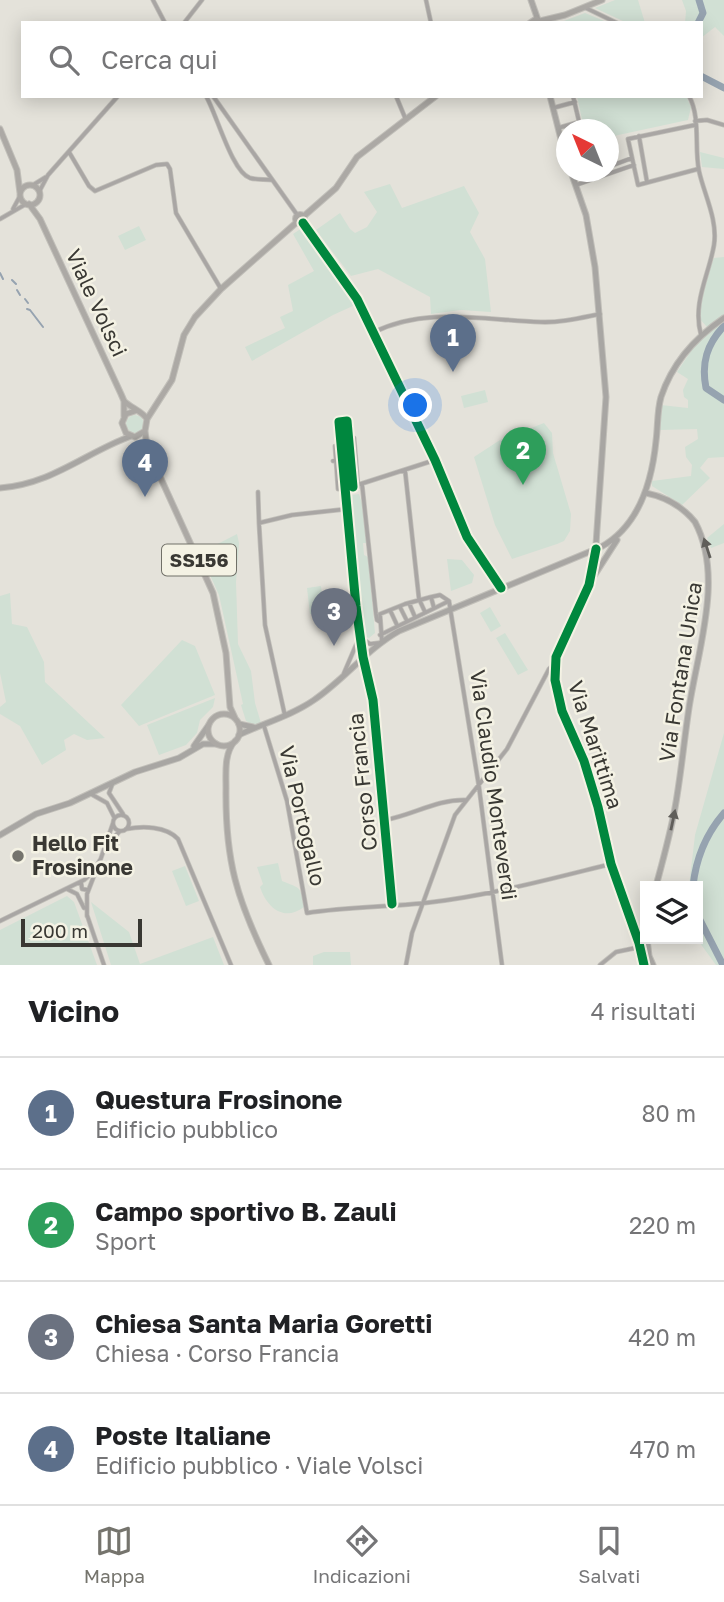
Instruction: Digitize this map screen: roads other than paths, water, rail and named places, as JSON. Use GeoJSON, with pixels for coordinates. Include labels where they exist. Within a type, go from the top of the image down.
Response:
{"type":"FeatureCollection","features":[{"type":"Feature","properties":{"kind":"main road"},"geometry":{"type":"LineString","coordinates":[[555,21],[602,0]]}},
{"type":"Feature","properties":{"kind":"main road"},"geometry":{"type":"LineString","coordinates":[[531,2],[540,21],[564,17]]}},
{"type":"Feature","properties":{"kind":"main road"},"geometry":{"type":"LineString","coordinates":[[530,21],[531,2]]}},
{"type":"Feature","properties":{"kind":"main road"},"geometry":{"type":"LineString","coordinates":[[137,411],[147,419],[172,380],[181,344],[189,326],[220,289],[336,188],[357,157],[434,98]]}},
{"type":"Feature","properties":{"kind":"main road"},"geometry":{"type":"LineString","coordinates":[[550,98],[556,123]]}},
{"type":"Feature","properties":{"kind":"main road"},"geometry":{"type":"LineString","coordinates":[[0,129],[17,170],[20,195]]}},
{"type":"Feature","properties":{"kind":"main road"},"geometry":{"type":"LineString","coordinates":[[17,170],[39,196],[27,204]]}},
{"type":"Feature","properties":{"kind":"main road","name":"Via Marittima"},"geometry":{"type":"LineString","coordinates":[[576,182],[586,215],[600,314],[606,397],[596,549],[589,585],[570,621],[555,663],[555,680],[562,711],[584,761],[611,864],[644,965]]}},
{"type":"Feature","properties":{"kind":"main road"},"geometry":{"type":"LineString","coordinates":[[20,195],[24,186],[31,185]]}},
{"type":"Feature","properties":{"kind":"main road","name":"Viale Volsci"},"geometry":{"type":"LineString","coordinates":[[20,195],[40,219],[124,401],[124,416]]}},
{"type":"Feature","properties":{"kind":"main road","name":"Viale Volsci"},"geometry":{"type":"LineString","coordinates":[[39,196],[40,219]]}},
{"type":"Feature","properties":{"kind":"main road"},"geometry":{"type":"LineString","coordinates":[[589,585],[646,494],[656,444],[660,400],[667,383],[701,335],[724,318]]}},
{"type":"Feature","properties":{"kind":"main road","name":"Viale Volsci"},"geometry":{"type":"LineString","coordinates":[[124,401],[137,411]]}},
{"type":"Feature","properties":{"kind":"main road"},"geometry":{"type":"LineString","coordinates":[[116,442],[124,416],[156,403]]}},
{"type":"Feature","properties":{"kind":"main road","name":"SS156"},"geometry":{"type":"LineString","coordinates":[[147,419],[147,448],[213,593],[221,623],[231,711],[237,721],[239,735]]}},
{"type":"Feature","properties":{"kind":"main road","name":"SS156"},"geometry":{"type":"LineString","coordinates":[[122,427],[147,448]]}},
{"type":"Feature","properties":{"kind":"main road"},"geometry":{"type":"LineString","coordinates":[[0,488],[25,485],[65,470],[116,442],[145,431]]}},
{"type":"Feature","properties":{"kind":"main road","name":"Via Fontana Unica"},"geometry":{"type":"LineString","coordinates":[[646,494],[658,495],[671,501],[693,519],[705,540],[714,579],[706,632],[689,706],[675,809],[657,881]]}},
{"type":"Feature","properties":{"kind":"main road"},"geometry":{"type":"LineString","coordinates":[[269,965],[244,912],[233,875],[226,816],[226,768],[229,748],[239,735],[264,726],[313,701],[341,679],[381,640],[596,549],[620,534]]}},
{"type":"Feature","properties":{"kind":"main road","name":"SS156"},"geometry":{"type":"LineString","coordinates":[[208,726],[213,718],[221,714],[229,698]]}},
{"type":"Feature","properties":{"kind":"main road"},"geometry":{"type":"LineString","coordinates":[[221,714],[228,714],[237,721],[256,727]]}},
{"type":"Feature","properties":{"kind":"main road"},"geometry":{"type":"LineString","coordinates":[[208,726],[209,736],[218,745],[226,768]]}},
{"type":"Feature","properties":{"kind":"main road"},"geometry":{"type":"LineString","coordinates":[[189,751],[208,726]]}},
{"type":"Feature","properties":{"kind":"main road"},"geometry":{"type":"LineString","coordinates":[[0,835],[36,814],[151,766],[179,758],[206,743],[229,745],[235,741]]}},
{"type":"Feature","properties":{"kind":"main road"},"geometry":{"type":"LineString","coordinates":[[636,934],[640,936]]}},
{"type":"Feature","properties":{"kind":"main road"},"geometry":{"type":"LineString","coordinates":[[648,944],[653,965]]}},
{"type":"Feature","properties":{"kind":"street"},"geometry":{"type":"LineString","coordinates":[[153,0],[164,21]]}},
{"type":"Feature","properties":{"kind":"street"},"geometry":{"type":"LineString","coordinates":[[186,21],[202,0]]}},
{"type":"Feature","properties":{"kind":"street"},"geometry":{"type":"LineString","coordinates":[[426,0],[431,21]]}},
{"type":"Feature","properties":{"kind":"street"},"geometry":{"type":"LineString","coordinates":[[584,7],[613,21]]}},
{"type":"Feature","properties":{"kind":"street"},"geometry":{"type":"LineString","coordinates":[[31,185],[48,175],[116,98]]}},
{"type":"Feature","properties":{"kind":"street"},"geometry":{"type":"LineString","coordinates":[[207,98],[237,167],[250,178],[274,181]]}},
{"type":"Feature","properties":{"kind":"street"},"geometry":{"type":"LineString","coordinates":[[214,98],[344,278],[435,460],[467,537],[501,588]]}},
{"type":"Feature","properties":{"kind":"street"},"geometry":{"type":"LineString","coordinates":[[397,98],[406,120]]}},
{"type":"Feature","properties":{"kind":"street"},"geometry":{"type":"LineString","coordinates":[[574,98],[578,119]]}},
{"type":"Feature","properties":{"kind":"street"},"geometry":{"type":"LineString","coordinates":[[690,98],[694,106],[698,169],[712,221],[714,240],[700,296],[698,323],[701,335]]}},
{"type":"Feature","properties":{"kind":"street"},"geometry":{"type":"LineString","coordinates":[[553,109],[575,102]]}},
{"type":"Feature","properties":{"kind":"street"},"geometry":{"type":"LineString","coordinates":[[698,169],[638,185],[628,139],[707,120],[724,125]]}},
{"type":"Feature","properties":{"kind":"street"},"geometry":{"type":"LineString","coordinates":[[639,136],[647,182]]}},
{"type":"Feature","properties":{"kind":"street"},"geometry":{"type":"LineString","coordinates":[[69,152],[89,186],[95,191],[156,165],[167,164],[171,174],[176,213],[220,289]]}},
{"type":"Feature","properties":{"kind":"street"},"geometry":{"type":"LineString","coordinates":[[619,163],[632,158]]}},
{"type":"Feature","properties":{"kind":"street"},"geometry":{"type":"LineString","coordinates":[[619,169],[634,165]]}},
{"type":"Feature","properties":{"kind":"street"},"geometry":{"type":"LineString","coordinates":[[39,196],[48,175]]}},
{"type":"Feature","properties":{"kind":"street"},"geometry":{"type":"LineString","coordinates":[[10,214],[20,195]]}},
{"type":"Feature","properties":{"kind":"street"},"geometry":{"type":"LineString","coordinates":[[0,219],[27,204]]}},
{"type":"Feature","properties":{"kind":"street"},"geometry":{"type":"LineString","coordinates":[[372,332],[394,323],[443,317],[500,317],[540,322],[600,314]]}},
{"type":"Feature","properties":{"kind":"street"},"geometry":{"type":"LineString","coordinates":[[341,679],[353,656],[359,636],[339,422],[347,421],[377,621],[380,622]]}},
{"type":"Feature","properties":{"kind":"street"},"geometry":{"type":"LineString","coordinates":[[341,444],[335,446],[334,460],[338,489],[358,486],[435,460]]}},
{"type":"Feature","properties":{"kind":"street"},"geometry":{"type":"LineString","coordinates":[[405,470],[419,599],[425,612]]}},
{"type":"Feature","properties":{"kind":"street"},"geometry":{"type":"LineString","coordinates":[[258,492],[265,625],[285,716]]}},
{"type":"Feature","properties":{"kind":"street"},"geometry":{"type":"LineString","coordinates":[[259,523],[292,515],[346,509]]}},
{"type":"Feature","properties":{"kind":"street"},"geometry":{"type":"LineString","coordinates":[[381,640],[380,614],[419,599],[440,595],[450,601]]}},
{"type":"Feature","properties":{"kind":"street"},"geometry":{"type":"LineString","coordinates":[[431,597],[434,608]]}},
{"type":"Feature","properties":{"kind":"street"},"geometry":{"type":"LineString","coordinates":[[359,636],[370,644],[381,640],[397,625],[450,601]]}},
{"type":"Feature","properties":{"kind":"street","name":"Via Claudio Monteverdi"},"geometry":{"type":"LineString","coordinates":[[450,601],[479,787],[502,965]]}},
{"type":"Feature","properties":{"kind":"street"},"geometry":{"type":"LineString","coordinates":[[409,603],[415,617]]}},
{"type":"Feature","properties":{"kind":"street"},"geometry":{"type":"LineString","coordinates":[[400,606],[407,621]]}},
{"type":"Feature","properties":{"kind":"street"},"geometry":{"type":"LineString","coordinates":[[390,610],[397,625]]}},
{"type":"Feature","properties":{"kind":"street","name":"Corso Francia"},"geometry":{"type":"LineString","coordinates":[[359,636],[373,700],[392,904]]}},
{"type":"Feature","properties":{"kind":"street"},"geometry":{"type":"LineString","coordinates":[[406,965],[412,933],[455,815],[507,749],[549,669],[555,663]]}},
{"type":"Feature","properties":{"kind":"street","name":"Via Portogallo"},"geometry":{"type":"LineString","coordinates":[[264,726],[287,801],[307,913],[392,904]]}},
{"type":"Feature","properties":{"kind":"street"},"geometry":{"type":"LineString","coordinates":[[88,916],[88,890],[107,846],[113,821],[109,789],[116,780]]}},
{"type":"Feature","properties":{"kind":"street"},"geometry":{"type":"LineString","coordinates":[[100,788],[129,821],[168,831],[180,842],[231,965]]}},
{"type":"Feature","properties":{"kind":"street"},"geometry":{"type":"LineString","coordinates":[[89,794],[110,802]]}},
{"type":"Feature","properties":{"kind":"street"},"geometry":{"type":"LineString","coordinates":[[385,820],[412,814],[440,802],[466,800]]}},
{"type":"Feature","properties":{"kind":"street"},"geometry":{"type":"LineString","coordinates":[[124,815],[118,815],[113,821],[114,827],[123,830],[148,828]]}},
{"type":"Feature","properties":{"kind":"street"},"geometry":{"type":"LineString","coordinates":[[107,846],[129,821]]}},
{"type":"Feature","properties":{"kind":"street"},"geometry":{"type":"LineString","coordinates":[[0,921],[81,882],[92,873],[100,860]]}},
{"type":"Feature","properties":{"kind":"street"},"geometry":{"type":"LineString","coordinates":[[392,904],[424,903],[492,893],[611,864]]}},
{"type":"Feature","properties":{"kind":"street"},"geometry":{"type":"LineString","coordinates":[[81,882],[82,889],[88,890]]}},
{"type":"Feature","properties":{"kind":"street"},"geometry":{"type":"LineString","coordinates":[[65,889],[77,894],[88,916],[104,965]]}},
{"type":"Feature","properties":{"kind":"street"},"geometry":{"type":"LineString","coordinates":[[600,965],[616,952],[641,950]]}},
{"type":"Feature","properties":{"kind":"waterway"},"geometry":{"type":"LineString","coordinates":[[699,0],[703,13],[699,21]]}},
{"type":"Feature","properties":{"kind":"waterway"},"geometry":{"type":"LineString","coordinates":[[703,77],[724,88]]}},
{"type":"Feature","properties":{"kind":"waterway"},"geometry":{"type":"LineString","coordinates":[[0,273],[3,279]]}},
{"type":"Feature","properties":{"kind":"waterway"},"geometry":{"type":"LineString","coordinates":[[12,280],[16,284]]}},
{"type":"Feature","properties":{"kind":"waterway"},"geometry":{"type":"LineString","coordinates":[[17,290],[20,295]]}},
{"type":"Feature","properties":{"kind":"waterway"},"geometry":{"type":"LineString","coordinates":[[25,299],[28,303]]}},
{"type":"Feature","properties":{"kind":"waterway"},"geometry":{"type":"LineString","coordinates":[[27,309],[43,327]]}},
{"type":"Feature","properties":{"kind":"waterway"},"geometry":{"type":"LineString","coordinates":[[724,326],[713,340],[704,370],[706,388],[724,400]]}},
{"type":"Feature","properties":{"kind":"waterway"},"geometry":{"type":"LineString","coordinates":[[694,881],[702,847],[724,813]]}},
{"type":"Feature","properties":{"kind":"waterway"},"geometry":{"type":"LineString","coordinates":[[703,926],[723,965]]}},
{"type":"Feature","properties":{"kind":"place","name":"Questura Frosinone"},"geometry":{"type":"Point","coordinates":[453,372]}},
{"type":"Feature","properties":{"kind":"place","name":"Campo sportivo B. Zauli"},"geometry":{"type":"Point","coordinates":[523,485]}},
{"type":"Feature","properties":{"kind":"place","name":"Poste Italiane"},"geometry":{"type":"Point","coordinates":[145,497]}},
{"type":"Feature","properties":{"kind":"place","name":"Chiesa Santa Maria Goretti"},"geometry":{"type":"Point","coordinates":[334,646]}},
{"type":"Feature","properties":{"kind":"place","name":"Hello Fit Frosinone"},"geometry":{"type":"Point","coordinates":[18,856]}}]}
